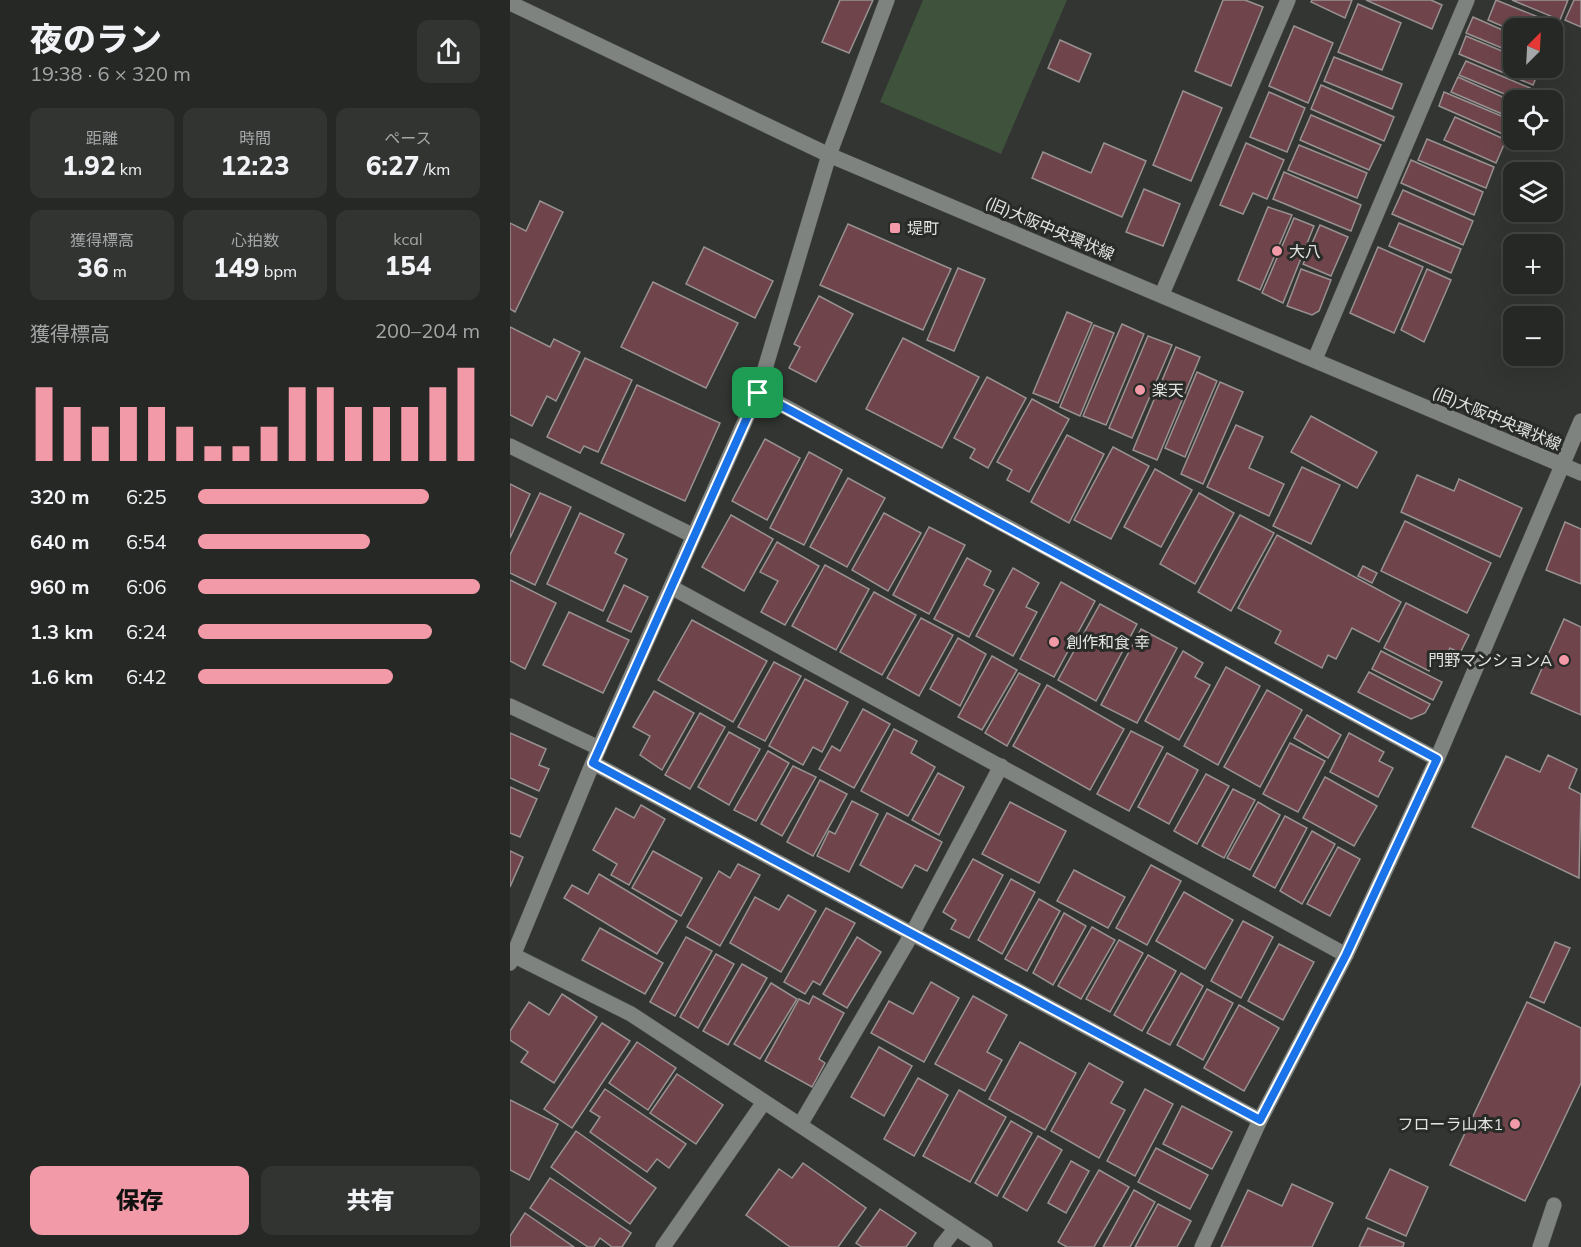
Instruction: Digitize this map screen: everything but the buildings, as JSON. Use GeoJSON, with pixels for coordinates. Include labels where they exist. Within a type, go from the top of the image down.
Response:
{"type":"FeatureCollection","features":[{"type":"Feature","properties":{"kind":"street"},"geometry":{"type":"LineString","coordinates":[[887,0],[829,155],[758,393],[692,535],[596,756],[512,959],[631,1014],[985,1247]]}},
{"type":"Feature","properties":{"kind":"street"},"geometry":{"type":"LineString","coordinates":[[1162,294],[1288,0]]}},
{"type":"Feature","properties":{"kind":"street"},"geometry":{"type":"LineString","coordinates":[[1315,359],[1467,0]]}},
{"type":"Feature","properties":{"kind":"street","name":"(旧)大阪中央環状線"},"geometry":{"type":"LineString","coordinates":[[510,3],[829,155],[1581,473]]}},
{"type":"Feature","properties":{"kind":"street"},"geometry":{"type":"LineString","coordinates":[[758,393],[1437,759]]}},
{"type":"Feature","properties":{"kind":"street"},"geometry":{"type":"LineString","coordinates":[[1203,1247],[1260,1120],[1346,955],[1437,759],[1581,421]]}},
{"type":"Feature","properties":{"kind":"street"},"geometry":{"type":"LineString","coordinates":[[510,446],[692,535]]}},
{"type":"Feature","properties":{"kind":"street"},"geometry":{"type":"LineString","coordinates":[[671,587],[1346,955]]}},
{"type":"Feature","properties":{"kind":"street"},"geometry":{"type":"LineString","coordinates":[[510,706],[912,934],[1260,1120]]}},
{"type":"Feature","properties":{"kind":"street"},"geometry":{"type":"LineString","coordinates":[[800,1125],[912,934],[1000,766]]}},
{"type":"Feature","properties":{"kind":"street"},"geometry":{"type":"LineString","coordinates":[[663,1247],[764,1102]]}},
{"type":"Feature","properties":{"kind":"street"},"geometry":{"type":"LineString","coordinates":[[1540,1247],[1554,1205]]}},
{"type":"Feature","properties":{"kind":"street"},"geometry":{"type":"LineString","coordinates":[[941,1247],[956,1228]]}},
{"type":"Feature","properties":{"kind":"green space"},"geometry":{"type":"Polygon","coordinates":[[[923,0],[1067,0],[1001,154],[880,102],[923,0]]]}},
{"type":"Feature","properties":{"kind":"place","name":"堤町"},"geometry":{"type":"Point","coordinates":[895,228]}},
{"type":"Feature","properties":{"kind":"place","name":"大八"},"geometry":{"type":"Point","coordinates":[1277,251]}},
{"type":"Feature","properties":{"kind":"place","name":"楽天"},"geometry":{"type":"Point","coordinates":[1140,390]}},
{"type":"Feature","properties":{"kind":"place","name":"創作和食 幸"},"geometry":{"type":"Point","coordinates":[1054,642]}},
{"type":"Feature","properties":{"kind":"place","name":"門野マンションA"},"geometry":{"type":"Point","coordinates":[1564,660]}},
{"type":"Feature","properties":{"kind":"place","name":"フローラ山本1"},"geometry":{"type":"Point","coordinates":[1515,1124]}},
{"type":"Feature","properties":{"kind":"route"},"geometry":{"type":"LineString","coordinates":[[758,393],[1437,759],[1346,955],[1260,1120],[593,763],[692,535],[758,393]]}}]}
